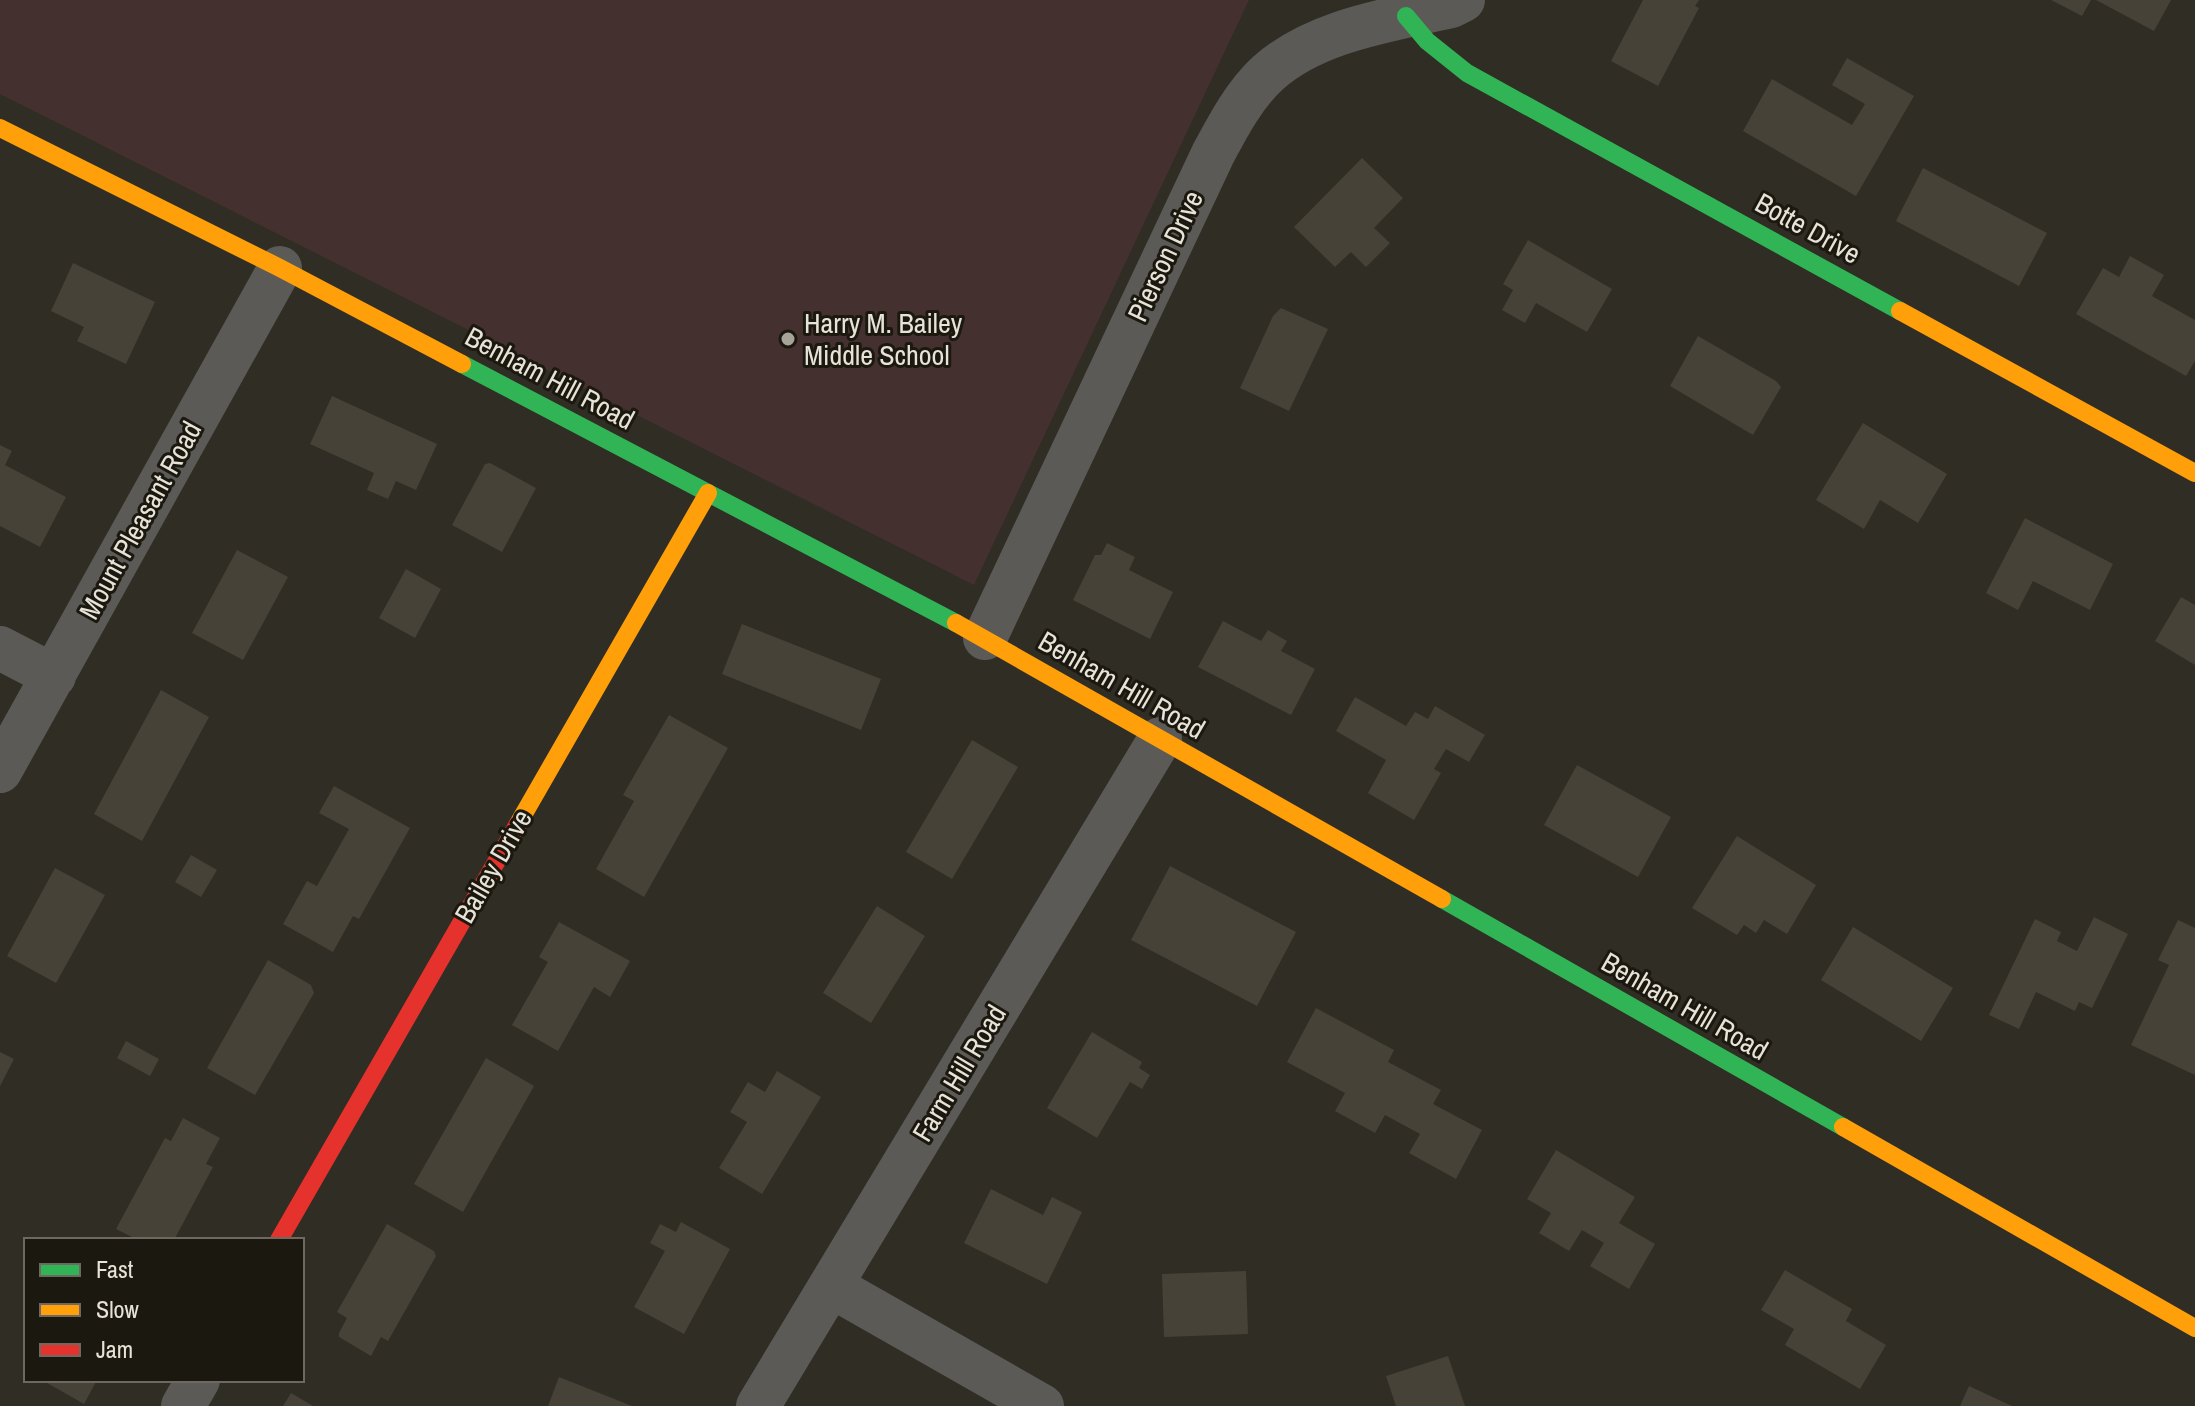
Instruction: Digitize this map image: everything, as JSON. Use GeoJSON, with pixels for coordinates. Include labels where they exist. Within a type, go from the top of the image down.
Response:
{"type":"FeatureCollection","features":[{"type":"Feature","properties":{"kind":"street","name":"Pierson Drive"},"geometry":{"type":"LineString","coordinates":[[985,638],[1213,154],[1237,110],[1267,73],[1302,50],[1335,36],[1451,6],[1463,0]]}},
{"type":"Feature","properties":{"kind":"street","name":"Botte Drive"},"geometry":{"type":"LineString","coordinates":[[1406,16],[1427,41],[1467,73],[2195,473]]}},
{"type":"Feature","properties":{"kind":"street","name":"Benham Hill Road"},"geometry":{"type":"LineString","coordinates":[[0,128],[280,268],[985,638],[2195,1328]]}},
{"type":"Feature","properties":{"kind":"street","name":"Mount Pleasant Road"},"geometry":{"type":"LineString","coordinates":[[0,771],[280,268]]}},
{"type":"Feature","properties":{"kind":"street","name":"Bailey Drive"},"geometry":{"type":"LineString","coordinates":[[280,1238],[708,493]]}},
{"type":"Feature","properties":{"kind":"street"},"geometry":{"type":"LineString","coordinates":[[0,648],[54,676]]}},
{"type":"Feature","properties":{"kind":"street","name":"Farm Hill Road"},"geometry":{"type":"LineString","coordinates":[[758,1406],[1160,739]]}},
{"type":"Feature","properties":{"kind":"street"},"geometry":{"type":"LineString","coordinates":[[831,1286],[1042,1406]]}},
{"type":"Feature","properties":{"kind":"street"},"geometry":{"type":"LineString","coordinates":[[183,1406],[197,1382]]}},
{"type":"Feature","properties":{"kind":"shaded area","name":"Harry M. Bailey Middle School"},"geometry":{"type":"Polygon","coordinates":[[[0,0],[1249,0],[974,585],[0,94],[0,0]]]}},
{"type":"Feature","properties":{"kind":"building"},"geometry":{"type":"Polygon","coordinates":[[[1643,0],[1699,0],[1695,6],[1699,8],[1658,86],[1611,61],[1643,0]]]}},
{"type":"Feature","properties":{"kind":"building"},"geometry":{"type":"Polygon","coordinates":[[[2051,0],[2091,0],[2082,16],[2051,0]]]}},
{"type":"Feature","properties":{"kind":"building"},"geometry":{"type":"Polygon","coordinates":[[[2096,0],[2171,0],[2154,31],[2096,0]]]}},
{"type":"Feature","properties":{"kind":"building"},"geometry":{"type":"Polygon","coordinates":[[[1847,58],[1914,96],[1856,196],[1743,131],[1772,79],[1852,125],[1865,104],[1832,85],[1847,58]]]}},
{"type":"Feature","properties":{"kind":"building"},"geometry":{"type":"Polygon","coordinates":[[[1362,158],[1403,198],[1374,228],[1390,243],[1366,267],[1351,252],[1335,267],[1294,227],[1362,158]]]}},
{"type":"Feature","properties":{"kind":"building"},"geometry":{"type":"Polygon","coordinates":[[[1923,168],[2047,233],[2019,286],[1896,221],[1923,168]]]}},
{"type":"Feature","properties":{"kind":"building"},"geometry":{"type":"Polygon","coordinates":[[[1528,240],[1612,289],[1587,332],[1536,303],[1525,323],[1502,310],[1513,290],[1503,284],[1528,240]]]}},
{"type":"Feature","properties":{"kind":"building"},"geometry":{"type":"Polygon","coordinates":[[[2130,256],[2164,275],[2152,296],[2195,320],[2195,361],[2186,376],[2076,314],[2103,268],[2119,277],[2130,256]]]}},
{"type":"Feature","properties":{"kind":"building"},"geometry":{"type":"Polygon","coordinates":[[[73,263],[155,302],[126,364],[77,341],[84,327],[51,311],[73,263]]]}},
{"type":"Feature","properties":{"kind":"building"},"geometry":{"type":"Polygon","coordinates":[[[1281,308],[1328,329],[1289,411],[1240,388],[1273,316],[1281,308]]]}},
{"type":"Feature","properties":{"kind":"building"},"geometry":{"type":"Polygon","coordinates":[[[1698,336],[1776,381],[1781,387],[1753,435],[1670,386],[1698,336]]]}},
{"type":"Feature","properties":{"kind":"building"},"geometry":{"type":"Polygon","coordinates":[[[332,396],[437,444],[416,490],[396,481],[388,499],[367,490],[374,473],[310,444],[332,396]]]}},
{"type":"Feature","properties":{"kind":"building"},"geometry":{"type":"Polygon","coordinates":[[[1863,423],[1947,474],[1918,523],[1880,500],[1864,529],[1816,500],[1863,423]]]}},
{"type":"Feature","properties":{"kind":"building"},"geometry":{"type":"Polygon","coordinates":[[[0,445],[12,451],[5,465],[66,497],[40,547],[0,526],[0,445]]]}},
{"type":"Feature","properties":{"kind":"building"},"geometry":{"type":"Polygon","coordinates":[[[490,463],[536,488],[502,552],[452,525],[485,464],[490,463]]]}},
{"type":"Feature","properties":{"kind":"building"},"geometry":{"type":"Polygon","coordinates":[[[2025,518],[2113,564],[2090,610],[2033,581],[2018,610],[1986,593],[2025,518]]]}},
{"type":"Feature","properties":{"kind":"building"},"geometry":{"type":"Polygon","coordinates":[[[1107,543],[1135,557],[1129,570],[1173,592],[1150,639],[1073,600],[1095,555],[1101,555],[1107,543]]]}},
{"type":"Feature","properties":{"kind":"building"},"geometry":{"type":"Polygon","coordinates":[[[237,550],[288,577],[243,660],[192,633],[237,550]]]}},
{"type":"Feature","properties":{"kind":"building"},"geometry":{"type":"Polygon","coordinates":[[[406,569],[441,589],[415,638],[379,618],[406,569]]]}},
{"type":"Feature","properties":{"kind":"building"},"geometry":{"type":"Polygon","coordinates":[[[2181,597],[2195,605],[2195,665],[2155,641],[2181,597]]]}},
{"type":"Feature","properties":{"kind":"building"},"geometry":{"type":"Polygon","coordinates":[[[1223,621],[1261,641],[1268,630],[1287,641],[1281,651],[1315,669],[1291,715],[1198,667],[1223,621]]]}},
{"type":"Feature","properties":{"kind":"building"},"geometry":{"type":"Polygon","coordinates":[[[742,624],[881,679],[861,730],[722,674],[742,624]]]}},
{"type":"Feature","properties":{"kind":"building"},"geometry":{"type":"Polygon","coordinates":[[[161,690],[209,717],[142,841],[94,814],[161,690]]]}},
{"type":"Feature","properties":{"kind":"building"},"geometry":{"type":"Polygon","coordinates":[[[1355,697],[1406,726],[1415,712],[1428,719],[1435,706],[1485,735],[1469,762],[1446,749],[1434,769],[1441,773],[1414,820],[1368,793],[1386,760],[1336,731],[1355,697]]]}},
{"type":"Feature","properties":{"kind":"building"},"geometry":{"type":"Polygon","coordinates":[[[669,715],[728,748],[644,897],[596,869],[634,801],[623,795],[669,715]]]}},
{"type":"Feature","properties":{"kind":"building"},"geometry":{"type":"Polygon","coordinates":[[[972,740],[1018,767],[952,879],[906,852],[972,740]]]}},
{"type":"Feature","properties":{"kind":"building"},"geometry":{"type":"Polygon","coordinates":[[[1577,765],[1671,817],[1638,877],[1544,825],[1577,765]]]}},
{"type":"Feature","properties":{"kind":"building"},"geometry":{"type":"Polygon","coordinates":[[[334,786],[410,828],[359,919],[353,916],[333,952],[283,924],[307,881],[317,886],[349,829],[319,813],[334,786]]]}},
{"type":"Feature","properties":{"kind":"building"},"geometry":{"type":"Polygon","coordinates":[[[1737,836],[1816,885],[1787,934],[1764,920],[1756,933],[1744,925],[1737,935],[1692,908],[1737,836]]]}},
{"type":"Feature","properties":{"kind":"building"},"geometry":{"type":"Polygon","coordinates":[[[191,855],[217,870],[201,897],[175,882],[191,855]]]}},
{"type":"Feature","properties":{"kind":"building"},"geometry":{"type":"Polygon","coordinates":[[[1170,866],[1296,932],[1257,1006],[1131,940],[1170,866]]]}},
{"type":"Feature","properties":{"kind":"building"},"geometry":{"type":"Polygon","coordinates":[[[55,868],[105,895],[56,983],[7,956],[55,868]]]}},
{"type":"Feature","properties":{"kind":"building"},"geometry":{"type":"Polygon","coordinates":[[[877,906],[925,936],[871,1023],[823,993],[877,906]]]}},
{"type":"Feature","properties":{"kind":"building"},"geometry":{"type":"Polygon","coordinates":[[[2094,917],[2128,934],[2092,1008],[2079,1002],[2075,1011],[2036,992],[2019,1029],[1989,1015],[2035,919],[2061,932],[2057,941],[2077,951],[2094,917]]]}},
{"type":"Feature","properties":{"kind":"building"},"geometry":{"type":"Polygon","coordinates":[[[2178,920],[2195,928],[2195,1075],[2131,1045],[2169,965],[2158,960],[2178,920]]]}},
{"type":"Feature","properties":{"kind":"building"},"geometry":{"type":"Polygon","coordinates":[[[559,922],[630,961],[610,997],[594,987],[558,1051],[512,1025],[548,962],[539,957],[559,922]]]}},
{"type":"Feature","properties":{"kind":"building"},"geometry":{"type":"Polygon","coordinates":[[[1853,927],[1953,988],[1921,1041],[1821,980],[1853,927]]]}},
{"type":"Feature","properties":{"kind":"building"},"geometry":{"type":"Polygon","coordinates":[[[268,960],[311,985],[314,993],[255,1095],[207,1068],[268,960]]]}},
{"type":"Feature","properties":{"kind":"building"},"geometry":{"type":"Polygon","coordinates":[[[1316,1008],[1394,1050],[1388,1062],[1441,1090],[1433,1104],[1482,1130],[1456,1179],[1409,1153],[1420,1134],[1385,1115],[1375,1133],[1335,1111],[1345,1093],[1287,1062],[1316,1008]]]}},
{"type":"Feature","properties":{"kind":"building"},"geometry":{"type":"Polygon","coordinates":[[[1092,1032],[1142,1062],[1139,1068],[1150,1075],[1142,1089],[1130,1082],[1097,1138],[1047,1108],[1092,1032]]]}},
{"type":"Feature","properties":{"kind":"building"},"geometry":{"type":"Polygon","coordinates":[[[126,1041],[159,1059],[150,1076],[117,1058],[126,1041]]]}},
{"type":"Feature","properties":{"kind":"building"},"geometry":{"type":"Polygon","coordinates":[[[0,1052],[14,1059],[0,1086],[0,1052]]]}},
{"type":"Feature","properties":{"kind":"building"},"geometry":{"type":"Polygon","coordinates":[[[486,1058],[534,1086],[463,1212],[414,1184],[486,1058]]]}},
{"type":"Feature","properties":{"kind":"building"},"geometry":{"type":"Polygon","coordinates":[[[777,1071],[821,1097],[762,1194],[719,1168],[747,1122],[730,1112],[748,1082],[765,1092],[777,1071]]]}},
{"type":"Feature","properties":{"kind":"building"},"geometry":{"type":"Polygon","coordinates":[[[183,1118],[220,1138],[206,1164],[213,1167],[175,1238],[134,1238],[116,1229],[165,1138],[171,1141],[183,1118]]]}},
{"type":"Feature","properties":{"kind":"building"},"geometry":{"type":"Polygon","coordinates":[[[1556,1150],[1635,1197],[1619,1223],[1655,1244],[1629,1289],[1590,1266],[1604,1243],[1582,1230],[1569,1251],[1539,1233],[1551,1213],[1527,1199],[1556,1150]]]}},
{"type":"Feature","properties":{"kind":"building"},"geometry":{"type":"Polygon","coordinates":[[[991,1189],[1043,1215],[1052,1197],[1082,1212],[1047,1284],[964,1243],[991,1189]]]}},
{"type":"Feature","properties":{"kind":"building"},"geometry":{"type":"Polygon","coordinates":[[[681,1222],[730,1249],[684,1334],[634,1307],[665,1251],[650,1243],[660,1224],[676,1232],[681,1222]]]}},
{"type":"Feature","properties":{"kind":"building"},"geometry":{"type":"Polygon","coordinates":[[[387,1224],[434,1251],[436,1256],[388,1341],[381,1337],[371,1356],[339,1337],[347,1318],[337,1312],[387,1224]]]}},
{"type":"Feature","properties":{"kind":"building"},"geometry":{"type":"Polygon","coordinates":[[[1785,1270],[1852,1309],[1846,1321],[1886,1345],[1860,1389],[1785,1345],[1794,1329],[1761,1310],[1785,1270]]]}},
{"type":"Feature","properties":{"kind":"building"},"geometry":{"type":"Polygon","coordinates":[[[1246,1271],[1248,1334],[1164,1337],[1162,1274],[1246,1271]]]}},
{"type":"Feature","properties":{"kind":"building"},"geometry":{"type":"Polygon","coordinates":[[[1448,1356],[1465,1406],[1396,1406],[1386,1376],[1448,1356]]]}},
{"type":"Feature","properties":{"kind":"building"},"geometry":{"type":"Polygon","coordinates":[[[559,1377],[632,1406],[548,1406],[559,1377]]]}},
{"type":"Feature","properties":{"kind":"building"},"geometry":{"type":"Polygon","coordinates":[[[46,1382],[96,1382],[84,1404],[46,1382]]]}},
{"type":"Feature","properties":{"kind":"building"},"geometry":{"type":"Polygon","coordinates":[[[1969,1386],[2012,1406],[1960,1406],[1969,1386]]]}},
{"type":"Feature","properties":{"kind":"building"},"geometry":{"type":"Polygon","coordinates":[[[291,1393],[313,1406],[283,1406],[291,1393]]]}},
{"type":"Feature","properties":{"kind":"traffic: fast"},"geometry":{"type":"LineString","coordinates":[[1406,16],[1427,41],[1467,73],[1900,311]]}},
{"type":"Feature","properties":{"kind":"traffic: fast"},"geometry":{"type":"LineString","coordinates":[[462,364],[956,623]]}},
{"type":"Feature","properties":{"kind":"traffic: fast"},"geometry":{"type":"LineString","coordinates":[[1442,899],[1843,1127]]}},
{"type":"Feature","properties":{"kind":"traffic: slow"},"geometry":{"type":"LineString","coordinates":[[0,128],[280,268],[462,364]]}},
{"type":"Feature","properties":{"kind":"traffic: slow"},"geometry":{"type":"LineString","coordinates":[[1900,311],[2195,473]]}},
{"type":"Feature","properties":{"kind":"traffic: slow"},"geometry":{"type":"LineString","coordinates":[[518,824],[708,493]]}},
{"type":"Feature","properties":{"kind":"traffic: slow"},"geometry":{"type":"LineString","coordinates":[[956,623],[1442,899]]}},
{"type":"Feature","properties":{"kind":"traffic: slow"},"geometry":{"type":"LineString","coordinates":[[1843,1127],[2195,1328]]}},
{"type":"Feature","properties":{"kind":"traffic: jam"},"geometry":{"type":"LineString","coordinates":[[280,1238],[518,824]]}},
{"type":"Feature","properties":{"kind":"place","name":"Harry M. Bailey Middle School"},"geometry":{"type":"Point","coordinates":[788,339]}}]}
